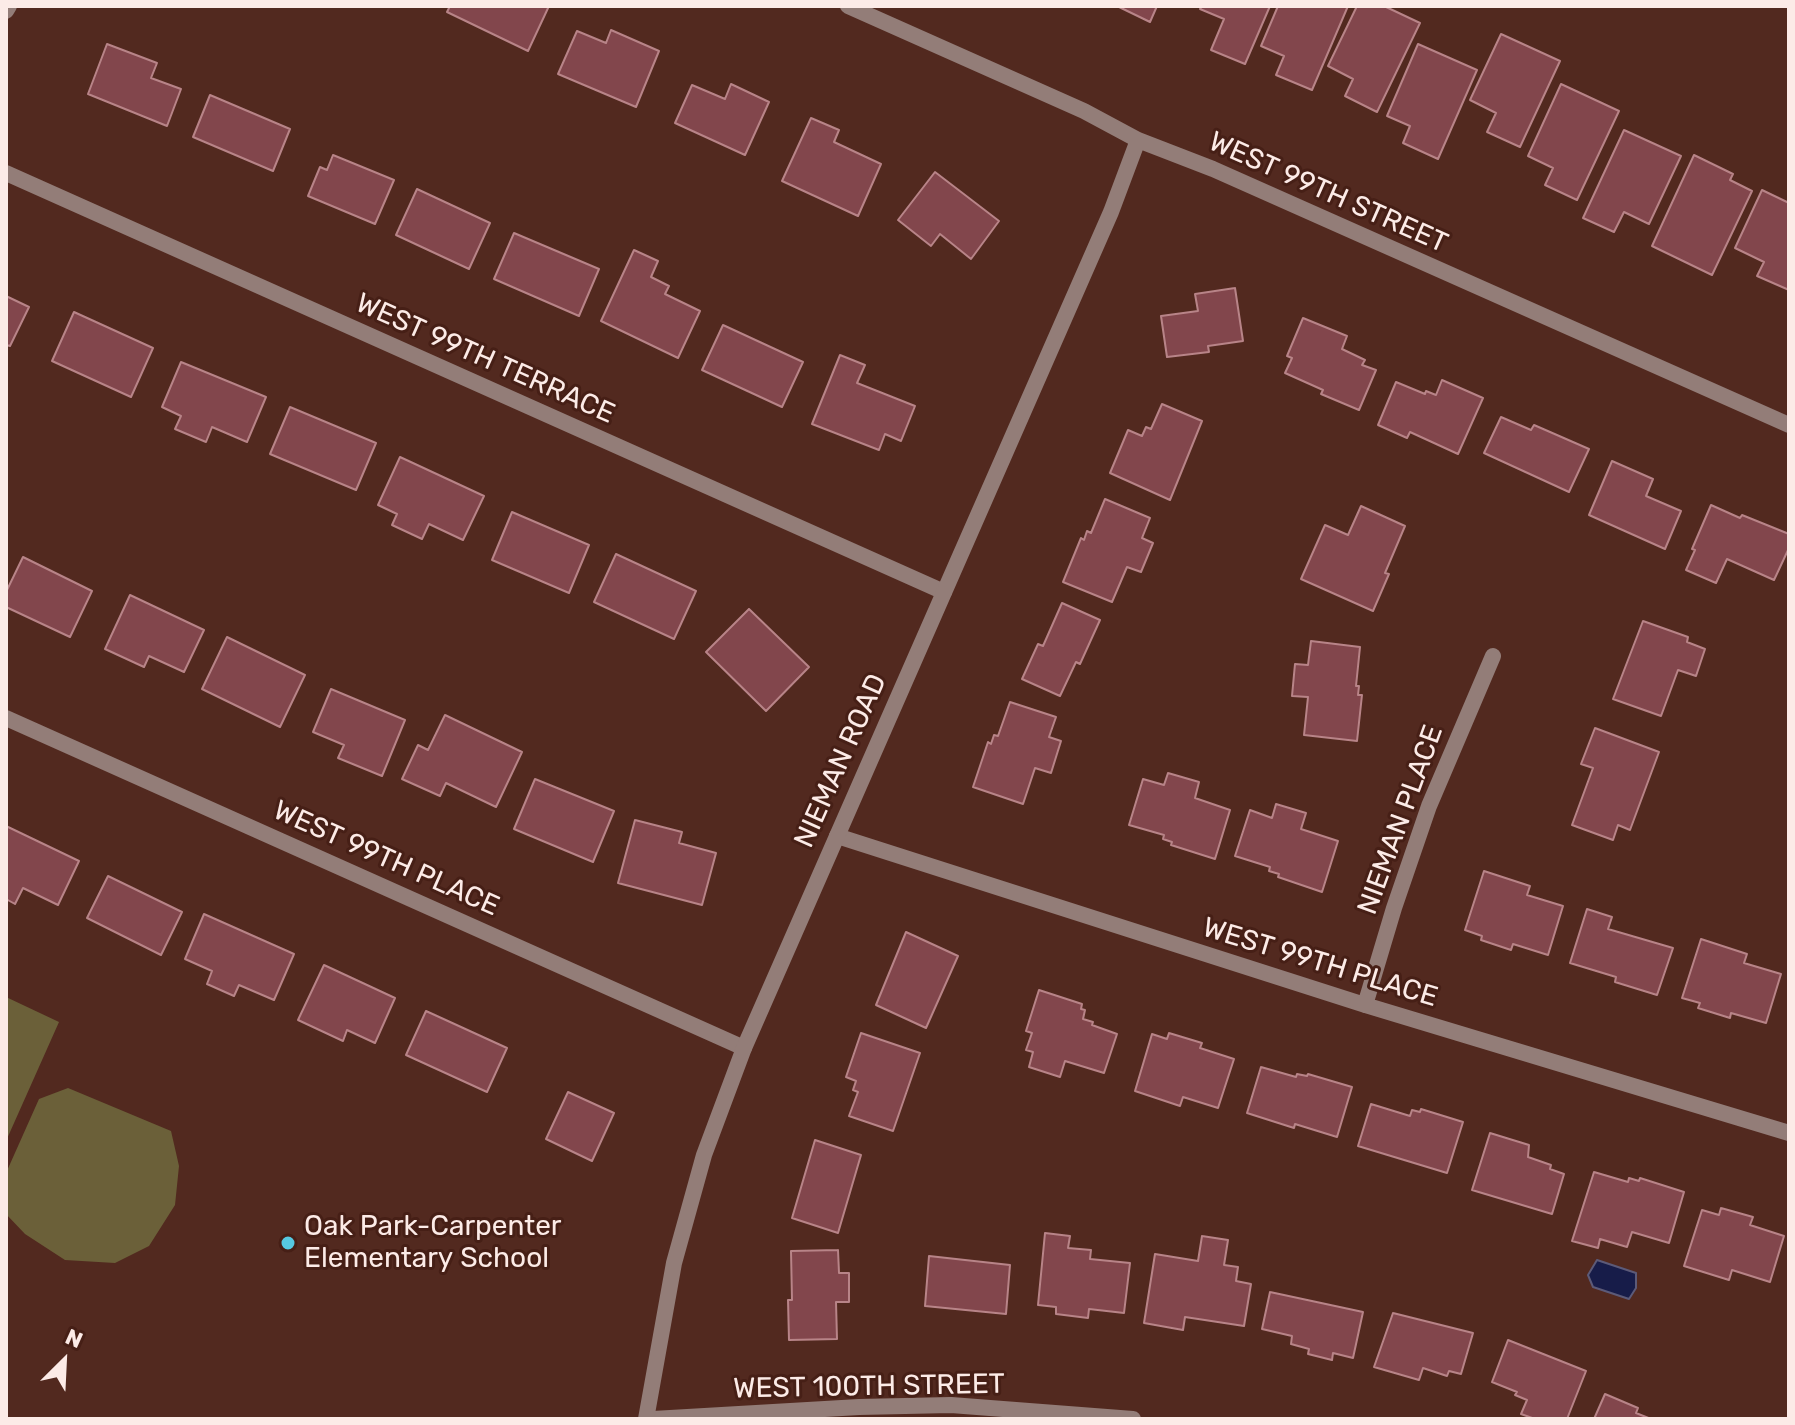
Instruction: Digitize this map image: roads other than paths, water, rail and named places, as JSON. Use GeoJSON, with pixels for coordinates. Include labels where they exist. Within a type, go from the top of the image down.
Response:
{"type":"FeatureCollection","features":[{"type":"Feature","properties":{"kind":"street","name":"WEST 99TH STREET"},"geometry":{"type":"LineString","coordinates":[[848,6],[1084,111],[1138,140],[1213,169],[1789,425]]}},
{"type":"Feature","properties":{"kind":"street","name":"NIEMAN ROAD"},"geometry":{"type":"LineString","coordinates":[[646,1419],[674,1263],[704,1155],[744,1048],[1111,212],[1138,140]]}},
{"type":"Feature","properties":{"kind":"street","name":"WEST 99TH TERRACE"},"geometry":{"type":"LineString","coordinates":[[6,173],[944,592]]}},
{"type":"Feature","properties":{"kind":"street","name":"NIEMAN PLACE"},"geometry":{"type":"LineString","coordinates":[[1365,1005],[1429,806],[1493,656]]}},
{"type":"Feature","properties":{"kind":"street","name":"WEST 99TH PLACE"},"geometry":{"type":"LineString","coordinates":[[6,718],[744,1048]]}},
{"type":"Feature","properties":{"kind":"street","name":"WEST 99TH PLACE"},"geometry":{"type":"LineString","coordinates":[[837,836],[1365,1005],[1789,1133]]}},
{"type":"Feature","properties":{"kind":"street","name":"WEST 100TH STREET"},"geometry":{"type":"LineString","coordinates":[[653,1419],[951,1405],[1133,1419]]}},
{"type":"Feature","properties":{"kind":"place","name":"Oak Park-Carpenter Elementary School"},"geometry":{"type":"Point","coordinates":[288,1243]}}]}
